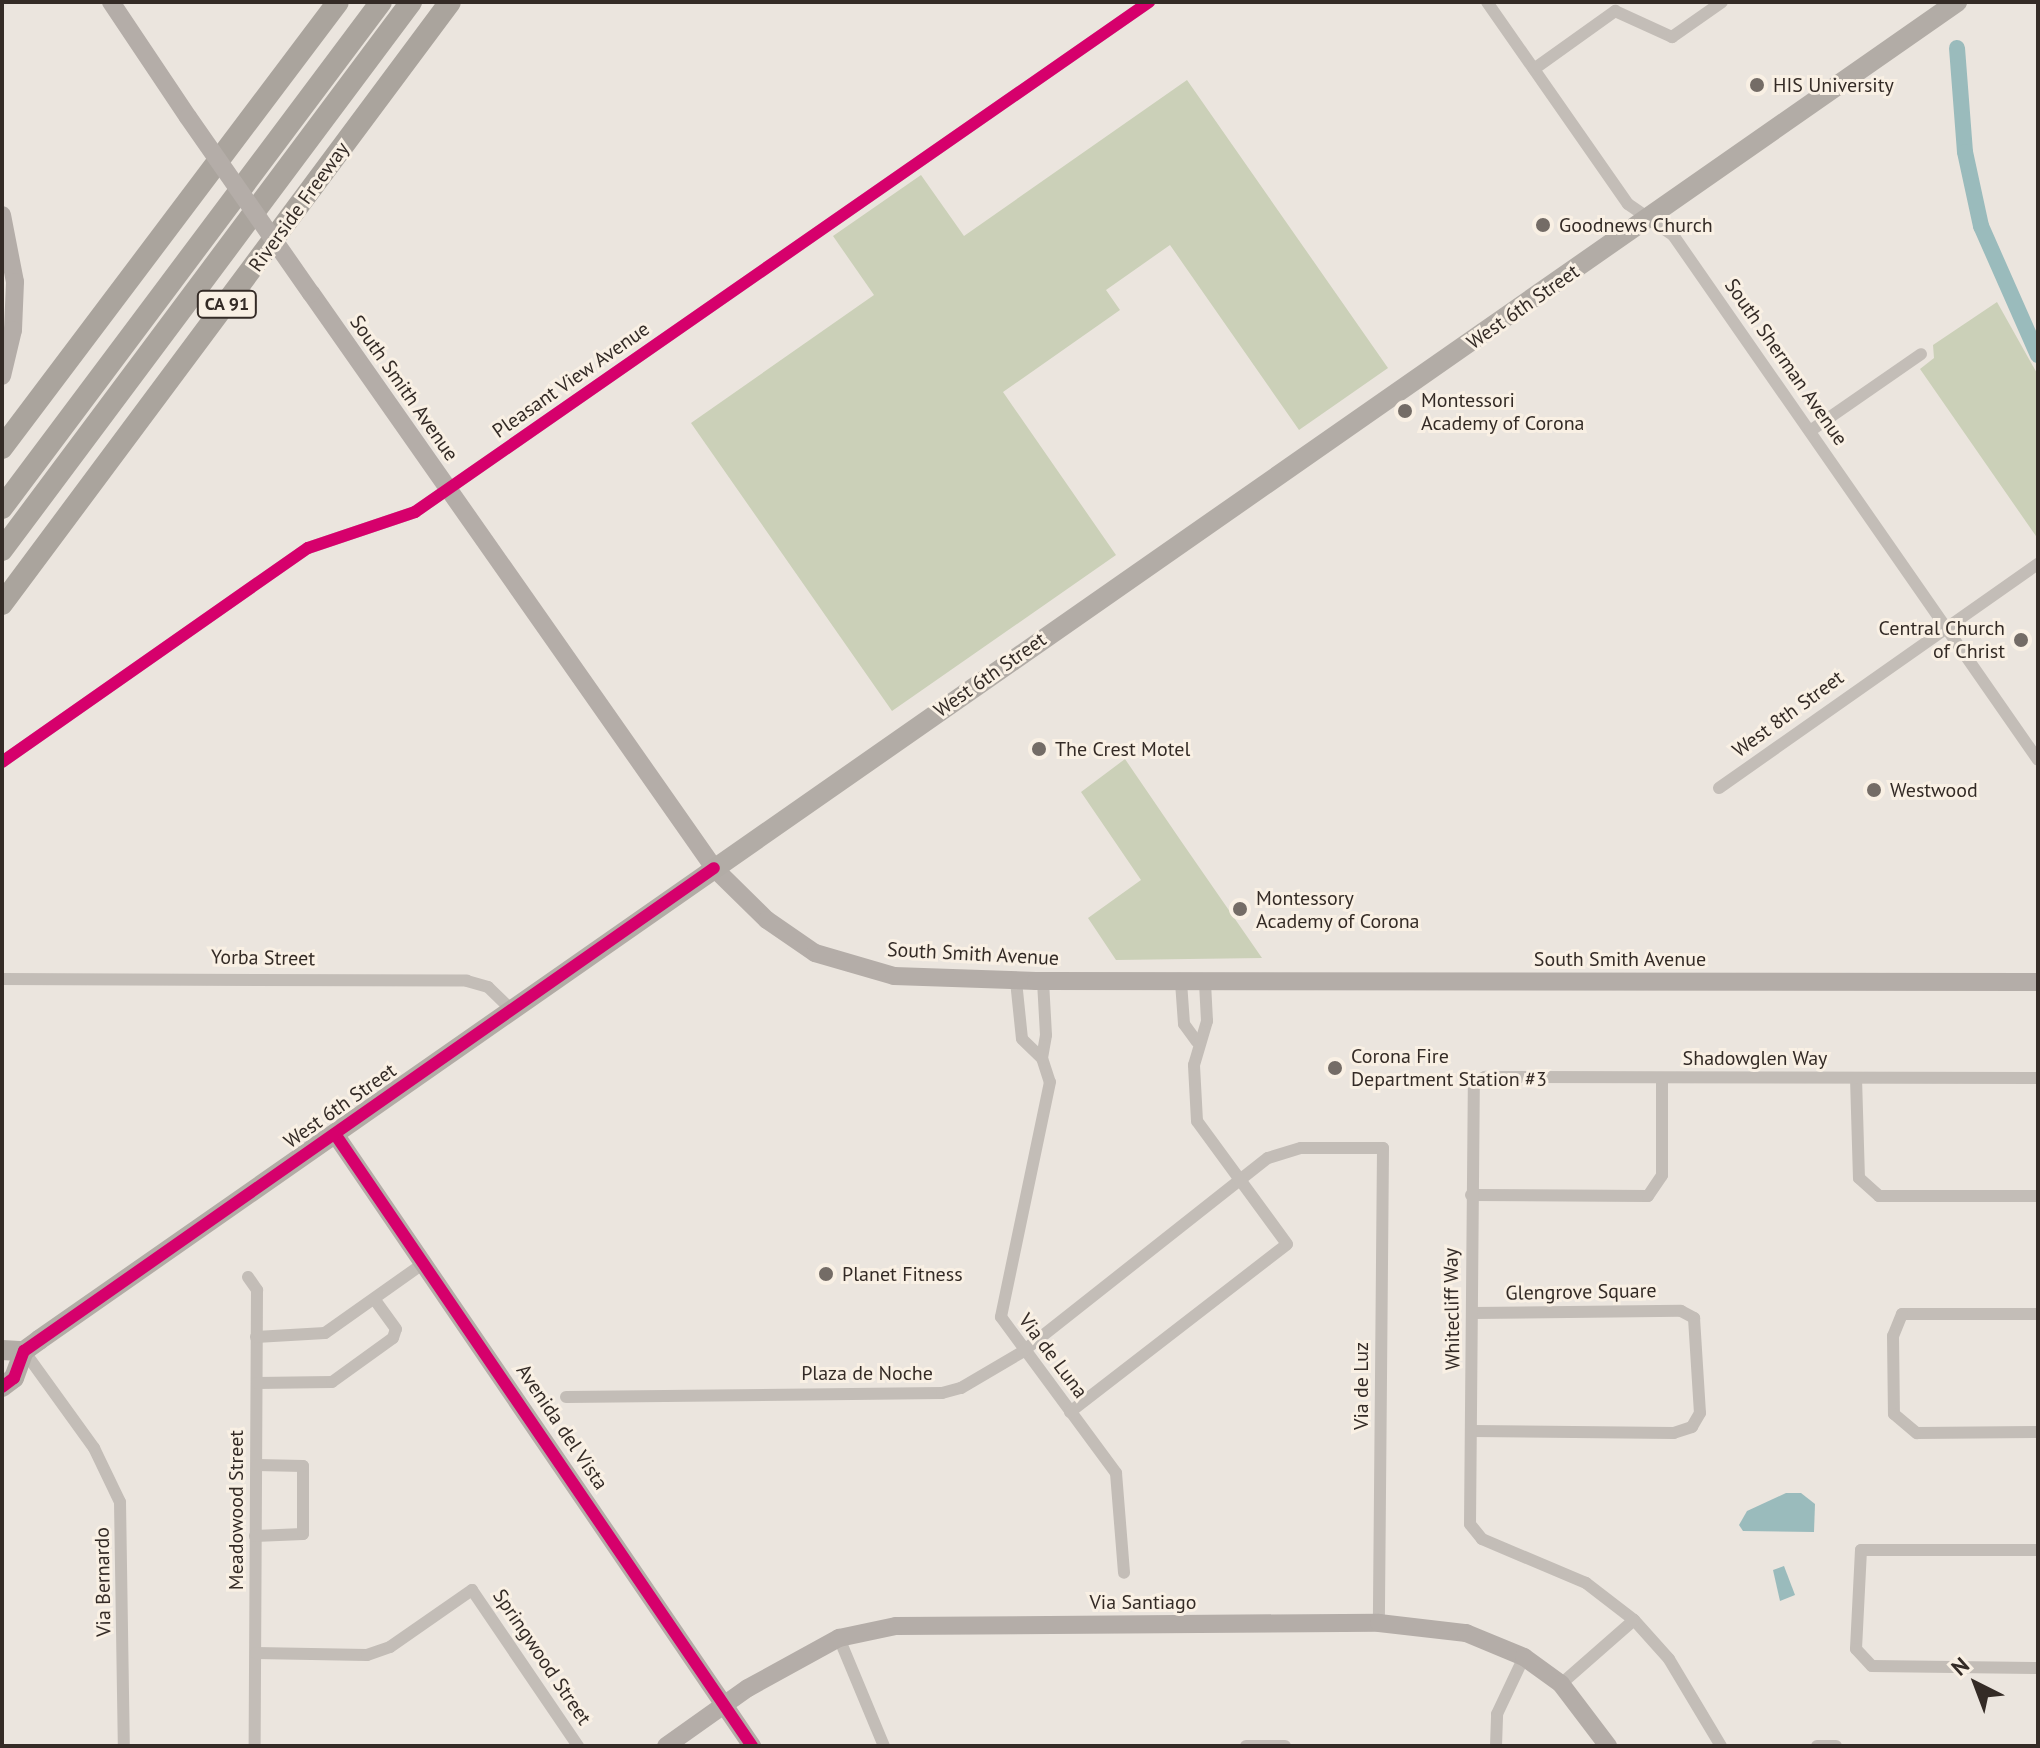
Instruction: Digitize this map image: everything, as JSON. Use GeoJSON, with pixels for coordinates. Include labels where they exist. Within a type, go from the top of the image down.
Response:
{"type":"FeatureCollection","features":[{"type":"Feature","properties":{"kind":"highway"},"geometry":{"type":"LineString","coordinates":[[2,448],[338,2]]}},
{"type":"Feature","properties":{"kind":"highway"},"geometry":{"type":"LineString","coordinates":[[2,508],[381,2]]}},
{"type":"Feature","properties":{"kind":"highway"},"geometry":{"type":"LineString","coordinates":[[2,550],[411,2]]}},
{"type":"Feature","properties":{"kind":"highway","name":"Riverside Freeway"},"geometry":{"type":"LineString","coordinates":[[2,604],[450,2]]}},
{"type":"Feature","properties":{"kind":"main road","name":"South Smith Avenue"},"geometry":{"type":"LineString","coordinates":[[111,2],[188,117],[714,868],[767,920],[815,953],[894,976],[1016,981],[2038,982]]}},
{"type":"Feature","properties":{"kind":"main road","name":"West 6th Street"},"geometry":{"type":"LineString","coordinates":[[2,1387],[14,1378],[24,1351],[1957,2]]}},
{"type":"Feature","properties":{"kind":"main road"},"geometry":{"type":"LineString","coordinates":[[2,215],[15,282],[13,330],[2,376]]}},
{"type":"Feature","properties":{"kind":"main road","name":"Avenida del Vista"},"geometry":{"type":"LineString","coordinates":[[335,1134],[752,1746]]}},
{"type":"Feature","properties":{"kind":"main road"},"geometry":{"type":"LineString","coordinates":[[2,1350],[24,1351]]}},
{"type":"Feature","properties":{"kind":"main road","name":"Via Santiago"},"geometry":{"type":"LineString","coordinates":[[666,1746],[726,1704],[839,1638],[896,1626],[1379,1623],[1466,1633],[1524,1657],[1561,1684],[1608,1746]]}},
{"type":"Feature","properties":{"kind":"street","name":"Pleasant View Avenue"},"geometry":{"type":"LineString","coordinates":[[2,762],[308,548],[326,538],[400,520],[448,489],[1149,2]]}},
{"type":"Feature","properties":{"kind":"street","name":"South Sherman Avenue"},"geometry":{"type":"LineString","coordinates":[[1487,2],[1628,204],[1673,235],[2038,760]]}},
{"type":"Feature","properties":{"kind":"street"},"geometry":{"type":"LineString","coordinates":[[1534,69],[1615,11],[1672,37],[1722,2]]}},
{"type":"Feature","properties":{"kind":"street"},"geometry":{"type":"LineString","coordinates":[[1810,431],[1921,354]]}},
{"type":"Feature","properties":{"kind":"street","name":"West 8th Street"},"geometry":{"type":"LineString","coordinates":[[1719,788],[2038,564]]}},
{"type":"Feature","properties":{"kind":"street","name":"Yorba Street"},"geometry":{"type":"LineString","coordinates":[[2,979],[467,981],[488,987],[513,1011]]}},
{"type":"Feature","properties":{"kind":"street","name":"Via de Luna"},"geometry":{"type":"LineString","coordinates":[[1016,981],[1022,1039],[1042,1058],[1050,1082],[1001,1317],[1022,1352],[1116,1473],[1124,1573]]}},
{"type":"Feature","properties":{"kind":"street","name":"Via de Luna"},"geometry":{"type":"LineString","coordinates":[[1042,1058],[1046,1035],[1043,981]]}},
{"type":"Feature","properties":{"kind":"street"},"geometry":{"type":"LineString","coordinates":[[1181,982],[1184,1024],[1197,1042]]}},
{"type":"Feature","properties":{"kind":"street"},"geometry":{"type":"LineString","coordinates":[[1070,1412],[1287,1244],[1197,1121],[1197,1042],[1207,1021],[1205,982]]}},
{"type":"Feature","properties":{"kind":"street","name":"Shadowglen Way"},"geometry":{"type":"LineString","coordinates":[[1474,1083],[1485,1077],[2038,1078]]}},
{"type":"Feature","properties":{"kind":"street"},"geometry":{"type":"LineString","coordinates":[[1471,1195],[1648,1196],[1662,1175],[1662,1078]]}},
{"type":"Feature","properties":{"kind":"street"},"geometry":{"type":"LineString","coordinates":[[1856,1078],[1859,1178],[1879,1196],[2038,1196]]}},
{"type":"Feature","properties":{"kind":"street","name":"Whitecliff Way"},"geometry":{"type":"LineString","coordinates":[[1474,1083],[1471,1195],[1474,1533],[1555,1566],[1634,1620]]}},
{"type":"Feature","properties":{"kind":"street","name":"Plaza de Noche"},"geometry":{"type":"LineString","coordinates":[[566,1397],[942,1393],[990,1375],[1022,1352],[1268,1158],[1301,1148],[1383,1148]]}},
{"type":"Feature","properties":{"kind":"street","name":"Via de Luz"},"geometry":{"type":"LineString","coordinates":[[1379,1623],[1383,1148]]}},
{"type":"Feature","properties":{"kind":"street"},"geometry":{"type":"LineString","coordinates":[[256,1337],[325,1333],[424,1263]]}},
{"type":"Feature","properties":{"kind":"street","name":"Meadowood Street"},"geometry":{"type":"LineString","coordinates":[[248,1277],[257,1290],[255,1746]]}},
{"type":"Feature","properties":{"kind":"street"},"geometry":{"type":"LineString","coordinates":[[257,1383],[332,1382],[393,1338],[396,1329],[374,1299]]}},
{"type":"Feature","properties":{"kind":"street","name":"Glengrove Square"},"geometry":{"type":"LineString","coordinates":[[1473,1313],[1681,1311],[1694,1318],[1700,1413],[1692,1427],[1674,1433],[1473,1431]]}},
{"type":"Feature","properties":{"kind":"street"},"geometry":{"type":"LineString","coordinates":[[2038,1314],[1902,1314],[1893,1336],[1894,1414],[1917,1433],[2038,1432]]}},
{"type":"Feature","properties":{"kind":"street","name":"Via Bernardo"},"geometry":{"type":"LineString","coordinates":[[24,1351],[94,1448],[120,1502],[124,1746]]}},
{"type":"Feature","properties":{"kind":"street"},"geometry":{"type":"LineString","coordinates":[[255,1536],[303,1534],[303,1466],[257,1465]]}},
{"type":"Feature","properties":{"kind":"street"},"geometry":{"type":"LineString","coordinates":[[2038,1550],[1861,1550],[1856,1649],[1872,1666],[2038,1668]]}},
{"type":"Feature","properties":{"kind":"street","name":"Springwood Street"},"geometry":{"type":"LineString","coordinates":[[256,1653],[367,1655],[390,1647],[472,1590],[578,1746]]}},
{"type":"Feature","properties":{"kind":"street"},"geometry":{"type":"LineString","coordinates":[[1561,1684],[1634,1620],[1669,1659],[1721,1746]]}},
{"type":"Feature","properties":{"kind":"street"},"geometry":{"type":"LineString","coordinates":[[839,1638],[884,1746]]}},
{"type":"Feature","properties":{"kind":"street"},"geometry":{"type":"LineString","coordinates":[[1496,1746],[1497,1714],[1524,1657]]}},
{"type":"Feature","properties":{"kind":"street"},"geometry":{"type":"LineString","coordinates":[[1246,1746],[1285,1746]]}},
{"type":"Feature","properties":{"kind":"street"},"geometry":{"type":"LineString","coordinates":[[1817,1746],[1836,1746]]}},
{"type":"Feature","properties":{"kind":"green space"},"geometry":{"type":"Polygon","coordinates":[[[1187,80],[1388,368],[1299,430],[1170,245],[1106,290],[1120,310],[1003,392],[1116,555],[892,711],[691,423],[874,295],[833,236],[921,175],[964,236],[1187,80]]]}},
{"type":"Feature","properties":{"kind":"green space"},"geometry":{"type":"Polygon","coordinates":[[[1997,302],[2038,375],[2038,539],[1920,369],[1934,358],[1933,345],[1997,302]]]}},
{"type":"Feature","properties":{"kind":"green space"},"geometry":{"type":"Polygon","coordinates":[[[1125,759],[1262,958],[1116,960],[1088,918],[1141,880],[1081,792],[1125,759]]]}},
{"type":"Feature","properties":{"kind":"water"},"geometry":{"type":"Polygon","coordinates":[[[1786,1493],[1801,1493],[1815,1504],[1814,1532],[1743,1531],[1739,1525],[1747,1511],[1786,1493]]]}},
{"type":"Feature","properties":{"kind":"water"},"geometry":{"type":"Polygon","coordinates":[[[1784,1566],[1795,1595],[1780,1601],[1773,1570],[1784,1566]]]}},
{"type":"Feature","properties":{"kind":"waterway"},"geometry":{"type":"LineString","coordinates":[[1957,48],[1965,152],[1981,226],[2038,355]]}},
{"type":"Feature","properties":{"kind":"cycle path"},"geometry":{"type":"LineString","coordinates":[[2,762],[308,548],[415,512],[1149,2]]}},
{"type":"Feature","properties":{"kind":"cycle path"},"geometry":{"type":"LineString","coordinates":[[2,1387],[14,1378],[24,1351],[714,868]]}},
{"type":"Feature","properties":{"kind":"cycle path"},"geometry":{"type":"LineString","coordinates":[[335,1134],[752,1746]]}},
{"type":"Feature","properties":{"kind":"place","name":"HIS University"},"geometry":{"type":"Point","coordinates":[1757,85]}},
{"type":"Feature","properties":{"kind":"place","name":"Goodnews Church"},"geometry":{"type":"Point","coordinates":[1543,225]}},
{"type":"Feature","properties":{"kind":"place","name":"Montessori Academy of Corona"},"geometry":{"type":"Point","coordinates":[1405,411]}},
{"type":"Feature","properties":{"kind":"place","name":"Central Church of Christ"},"geometry":{"type":"Point","coordinates":[2021,640]}},
{"type":"Feature","properties":{"kind":"place","name":"The Crest Motel"},"geometry":{"type":"Point","coordinates":[1039,749]}},
{"type":"Feature","properties":{"kind":"place","name":"Westwood"},"geometry":{"type":"Point","coordinates":[1874,790]}},
{"type":"Feature","properties":{"kind":"place","name":"Montessory Academy of Corona"},"geometry":{"type":"Point","coordinates":[1240,909]}},
{"type":"Feature","properties":{"kind":"place","name":"Corona Fire Department Station #3"},"geometry":{"type":"Point","coordinates":[1335,1068]}},
{"type":"Feature","properties":{"kind":"place","name":"Planet Fitness"},"geometry":{"type":"Point","coordinates":[826,1274]}}]}
